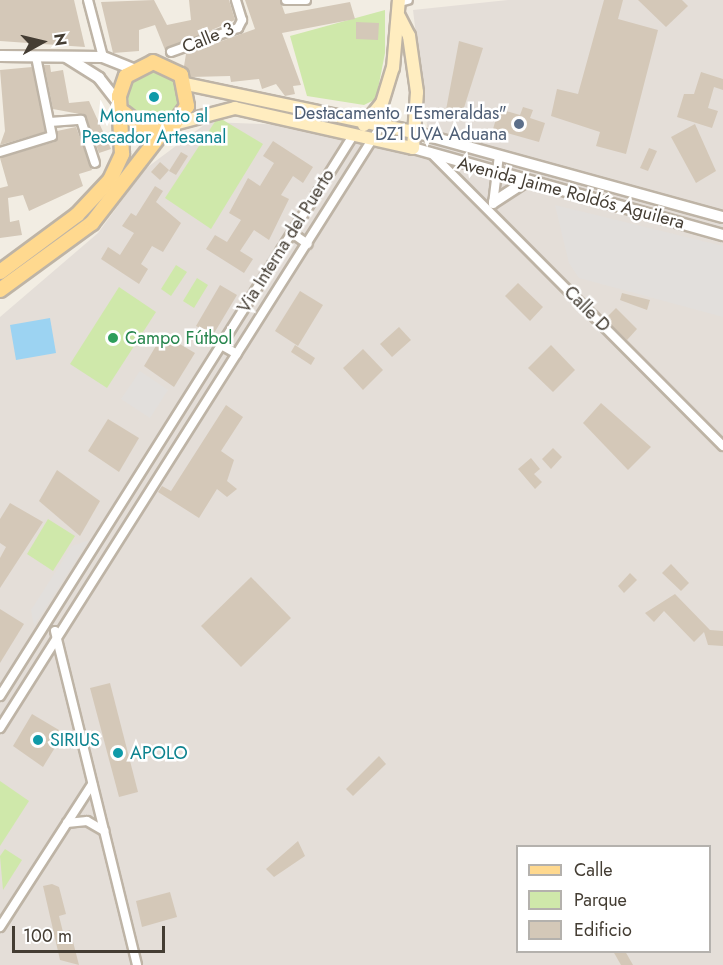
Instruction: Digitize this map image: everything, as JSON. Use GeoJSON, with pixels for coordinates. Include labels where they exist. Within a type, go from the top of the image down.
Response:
{"type":"FeatureCollection","features":[{"type":"Feature","properties":{"kind":"main road","name":"Via Interna del Puerto"},"geometry":{"type":"LineString","coordinates":[[354,134],[370,121],[393,68],[402,1]]}},
{"type":"Feature","properties":{"kind":"main road"},"geometry":{"type":"LineString","coordinates":[[399,16],[410,36],[417,93],[413,148]]}},
{"type":"Feature","properties":{"kind":"main road"},"geometry":{"type":"LineString","coordinates":[[0,272],[100,193],[122,154],[121,86],[133,69],[163,63],[186,84],[187,106],[92,223],[0,290]]}},
{"type":"Feature","properties":{"kind":"main road","name":"Avenida Jaime Roldós Aguilera"},"geometry":{"type":"LineString","coordinates":[[186,84],[354,134],[413,148]]}},
{"type":"Feature","properties":{"kind":"main road","name":"Avenida Jaime Roldós Aguilera"},"geometry":{"type":"LineString","coordinates":[[169,127],[210,112],[255,105],[370,121],[414,132]]}},
{"type":"Feature","properties":{"kind":"main road"},"geometry":{"type":"LineString","coordinates":[[122,110],[146,130],[169,127]]}},
{"type":"Feature","properties":{"kind":"street"},"geometry":{"type":"LineString","coordinates":[[88,0],[103,57]]}},
{"type":"Feature","properties":{"kind":"street","name":"Calle 3"},"geometry":{"type":"LineString","coordinates":[[171,52],[238,28],[242,20],[236,0]]}},
{"type":"Feature","properties":{"kind":"street"},"geometry":{"type":"LineString","coordinates":[[286,0],[306,0]]}},
{"type":"Feature","properties":{"kind":"street"},"geometry":{"type":"LineString","coordinates":[[0,56],[103,57],[133,69]]}},
{"type":"Feature","properties":{"kind":"street"},"geometry":{"type":"LineString","coordinates":[[0,152],[49,140],[50,122],[36,57]]}},
{"type":"Feature","properties":{"kind":"street"},"geometry":{"type":"LineString","coordinates":[[66,57],[99,78],[122,110]]}},
{"type":"Feature","properties":{"kind":"street"},"geometry":{"type":"LineString","coordinates":[[50,122],[81,120],[95,163]]}},
{"type":"Feature","properties":{"kind":"street","name":"Via Interna del Puerto"},"geometry":{"type":"LineString","coordinates":[[0,728],[56,632],[308,244],[382,124]]}},
{"type":"Feature","properties":{"kind":"street","name":"Avenida Jaime Roldós Aguilera"},"geometry":{"type":"LineString","coordinates":[[414,132],[723,218]]}},
{"type":"Feature","properties":{"kind":"street","name":"Via Interna del Puerto"},"geometry":{"type":"LineString","coordinates":[[0,696],[354,134]]}},
{"type":"Feature","properties":{"kind":"street","name":"Avenida Jaime Roldós Aguilera"},"geometry":{"type":"LineString","coordinates":[[413,148],[723,235]]}},
{"type":"Feature","properties":{"kind":"street","name":"Calle D"},"geometry":{"type":"LineString","coordinates":[[433,155],[493,206],[723,447]]}},
{"type":"Feature","properties":{"kind":"street"},"geometry":{"type":"LineString","coordinates":[[493,206],[499,155]]}},
{"type":"Feature","properties":{"kind":"street"},"geometry":{"type":"LineString","coordinates":[[493,206],[526,181]]}},
{"type":"Feature","properties":{"kind":"street"},"geometry":{"type":"LineString","coordinates":[[292,233],[308,244]]}},
{"type":"Feature","properties":{"kind":"street"},"geometry":{"type":"LineString","coordinates":[[221,345],[237,354]]}},
{"type":"Feature","properties":{"kind":"street"},"geometry":{"type":"LineString","coordinates":[[46,624],[56,632],[137,965]]}},
{"type":"Feature","properties":{"kind":"street"},"geometry":{"type":"LineString","coordinates":[[0,927],[92,784]]}},
{"type":"Feature","properties":{"kind":"street"},"geometry":{"type":"LineString","coordinates":[[67,823],[87,821],[104,831]]}},
{"type":"Feature","properties":{"kind":"shaded area"},"geometry":{"type":"Polygon","coordinates":[[[508,0],[723,0],[723,965],[0,965],[0,317],[98,233],[145,169],[208,122],[291,125],[431,159],[413,10],[508,0]]]}},
{"type":"Feature","properties":{"kind":"shaded area"},"geometry":{"type":"Polygon","coordinates":[[[555,205],[723,246],[723,317],[579,278],[569,263],[555,205]]]}},
{"type":"Feature","properties":{"kind":"shaded area"},"geometry":{"type":"Polygon","coordinates":[[[140,371],[168,390],[150,418],[121,399],[140,371]]]}},
{"type":"Feature","properties":{"kind":"shaded area"},"geometry":{"type":"Polygon","coordinates":[[[89,540],[34,626],[31,610],[72,546],[89,540]]]}},
{"type":"Feature","properties":{"kind":"green space"},"geometry":{"type":"Polygon","coordinates":[[[385,10],[385,53],[376,99],[364,105],[307,96],[290,36],[385,10]]]}},
{"type":"Feature","properties":{"kind":"green space"},"geometry":{"type":"Polygon","coordinates":[[[155,70],[174,78],[182,97],[174,116],[155,124],[136,116],[128,97],[136,78],[155,70]]]}},
{"type":"Feature","properties":{"kind":"green space"},"geometry":{"type":"Polygon","coordinates":[[[218,117],[263,144],[211,229],[165,198],[218,117]]]}},
{"type":"Feature","properties":{"kind":"green space"},"geometry":{"type":"Polygon","coordinates":[[[176,265],[187,272],[171,296],[161,289],[176,265]]]}},
{"type":"Feature","properties":{"kind":"green space"},"geometry":{"type":"Polygon","coordinates":[[[197,278],[208,285],[194,308],[183,301],[197,278]]]}},
{"type":"Feature","properties":{"kind":"green space","name":"Campo Fútbol"},"geometry":{"type":"Polygon","coordinates":[[[119,287],[156,312],[107,388],[70,364],[119,287]]]}},
{"type":"Feature","properties":{"kind":"green space"},"geometry":{"type":"Polygon","coordinates":[[[48,519],[75,536],[53,571],[27,554],[48,519]]]}},
{"type":"Feature","properties":{"kind":"green space"},"geometry":{"type":"Polygon","coordinates":[[[0,781],[29,801],[0,846],[0,781]]]}},
{"type":"Feature","properties":{"kind":"green space"},"geometry":{"type":"Polygon","coordinates":[[[5,849],[22,860],[3,890],[0,856],[5,849]]]}},
{"type":"Feature","properties":{"kind":"water"},"geometry":{"type":"Polygon","coordinates":[[[50,318],[56,353],[16,360],[10,325],[50,318]]]}},
{"type":"Feature","properties":{"kind":"building"},"geometry":{"type":"Polygon","coordinates":[[[0,0],[74,0],[85,47],[0,41],[0,0]]]}},
{"type":"Feature","properties":{"kind":"building"},"geometry":{"type":"Polygon","coordinates":[[[154,0],[167,25],[191,20],[189,0],[229,0],[235,20],[165,50],[155,25],[139,30],[139,51],[113,53],[101,2],[154,0]]]}},
{"type":"Feature","properties":{"kind":"building"},"geometry":{"type":"Polygon","coordinates":[[[245,0],[280,0],[285,14],[350,2],[355,19],[282,33],[301,85],[293,86],[295,94],[285,96],[276,84],[262,89],[259,79],[231,82],[230,76],[191,77],[184,66],[186,54],[255,29],[245,0]]]}},
{"type":"Feature","properties":{"kind":"building"},"geometry":{"type":"Polygon","coordinates":[[[604,0],[623,0],[618,19],[658,30],[626,154],[596,146],[600,132],[551,116],[557,89],[578,94],[604,0]]]}},
{"type":"Feature","properties":{"kind":"building"},"geometry":{"type":"Polygon","coordinates":[[[638,0],[682,0],[688,6],[666,27],[638,0]]]}},
{"type":"Feature","properties":{"kind":"building"},"geometry":{"type":"Polygon","coordinates":[[[356,22],[379,23],[378,40],[356,39],[356,22]]]}},
{"type":"Feature","properties":{"kind":"building"},"geometry":{"type":"Polygon","coordinates":[[[459,41],[483,48],[462,114],[446,110],[459,41]]]}},
{"type":"Feature","properties":{"kind":"building"},"geometry":{"type":"Polygon","coordinates":[[[44,65],[50,65],[51,72],[63,70],[69,103],[89,101],[111,149],[99,153],[85,115],[53,109],[44,65]]]}},
{"type":"Feature","properties":{"kind":"building"},"geometry":{"type":"Polygon","coordinates":[[[32,67],[45,132],[0,145],[5,131],[0,70],[32,67]]]}},
{"type":"Feature","properties":{"kind":"building"},"geometry":{"type":"Polygon","coordinates":[[[701,72],[723,79],[723,90],[714,87],[708,108],[718,111],[712,128],[677,117],[684,94],[694,94],[701,72]]]}},
{"type":"Feature","properties":{"kind":"building"},"geometry":{"type":"Polygon","coordinates":[[[523,107],[533,110],[530,118],[545,123],[539,142],[493,129],[499,109],[520,115],[523,107]]]}},
{"type":"Feature","properties":{"kind":"building"},"geometry":{"type":"Polygon","coordinates":[[[695,124],[716,171],[696,183],[671,137],[695,124]]]}},
{"type":"Feature","properties":{"kind":"building"},"geometry":{"type":"Polygon","coordinates":[[[76,127],[92,170],[79,174],[83,186],[29,211],[23,195],[8,198],[10,222],[19,220],[22,235],[0,238],[0,188],[8,186],[0,158],[54,142],[57,131],[76,127]]]}},
{"type":"Feature","properties":{"kind":"building"},"geometry":{"type":"Polygon","coordinates":[[[273,141],[313,167],[303,183],[293,176],[281,195],[289,199],[269,240],[254,230],[240,251],[253,259],[244,273],[206,249],[215,235],[227,242],[241,220],[229,213],[248,178],[260,186],[274,163],[263,156],[273,141]]]}},
{"type":"Feature","properties":{"kind":"building"},"geometry":{"type":"Polygon","coordinates":[[[649,148],[657,151],[648,171],[640,168],[649,148]]]}},
{"type":"Feature","properties":{"kind":"building"},"geometry":{"type":"Polygon","coordinates":[[[181,152],[188,156],[176,175],[169,171],[181,152]]]}},
{"type":"Feature","properties":{"kind":"building"},"geometry":{"type":"Polygon","coordinates":[[[160,162],[169,170],[160,180],[151,172],[160,162]]]}},
{"type":"Feature","properties":{"kind":"building"},"geometry":{"type":"Polygon","coordinates":[[[155,186],[163,191],[156,202],[181,223],[163,252],[152,246],[141,264],[148,269],[139,284],[101,259],[108,247],[120,255],[134,233],[122,226],[131,213],[136,216],[155,186]]]}},
{"type":"Feature","properties":{"kind":"building"},"geometry":{"type":"Polygon","coordinates":[[[518,283],[543,307],[530,321],[505,296],[518,283]]]}},
{"type":"Feature","properties":{"kind":"building"},"geometry":{"type":"Polygon","coordinates":[[[220,285],[237,295],[213,335],[196,326],[220,285]]]}},
{"type":"Feature","properties":{"kind":"building"},"geometry":{"type":"Polygon","coordinates":[[[300,291],[323,305],[298,346],[275,331],[300,291]]]}},
{"type":"Feature","properties":{"kind":"building"},"geometry":{"type":"Polygon","coordinates":[[[622,293],[650,300],[647,310],[620,300],[622,293]]]}},
{"type":"Feature","properties":{"kind":"building"},"geometry":{"type":"Polygon","coordinates":[[[616,308],[637,329],[627,340],[605,319],[616,308]]]}},
{"type":"Feature","properties":{"kind":"building"},"geometry":{"type":"Polygon","coordinates":[[[399,327],[411,340],[392,357],[380,344],[399,327]]]}},
{"type":"Feature","properties":{"kind":"building"},"geometry":{"type":"Polygon","coordinates":[[[163,334],[195,353],[174,387],[144,366],[163,334]]]}},
{"type":"Feature","properties":{"kind":"building"},"geometry":{"type":"Polygon","coordinates":[[[295,345],[315,358],[311,365],[291,352],[295,345]]]}},
{"type":"Feature","properties":{"kind":"building"},"geometry":{"type":"Polygon","coordinates":[[[551,345],[575,370],[553,392],[528,368],[551,345]]]}},
{"type":"Feature","properties":{"kind":"building"},"geometry":{"type":"Polygon","coordinates":[[[363,349],[383,370],[363,390],[343,368],[363,349]]]}},
{"type":"Feature","properties":{"kind":"building"},"geometry":{"type":"Polygon","coordinates":[[[601,403],[651,447],[628,470],[583,423],[601,403]]]}},
{"type":"Feature","properties":{"kind":"building"},"geometry":{"type":"Polygon","coordinates":[[[226,405],[243,417],[221,451],[234,460],[227,481],[237,489],[227,497],[217,489],[199,518],[158,492],[162,486],[171,491],[226,405]]]}},
{"type":"Feature","properties":{"kind":"building"},"geometry":{"type":"Polygon","coordinates":[[[108,419],[139,438],[119,472],[88,451],[108,419]]]}},
{"type":"Feature","properties":{"kind":"building"},"geometry":{"type":"Polygon","coordinates":[[[553,448],[562,457],[551,469],[542,459],[553,448]]]}},
{"type":"Feature","properties":{"kind":"building"},"geometry":{"type":"Polygon","coordinates":[[[531,458],[540,469],[534,474],[542,482],[535,489],[518,469],[531,458]]]}},
{"type":"Feature","properties":{"kind":"building"},"geometry":{"type":"Polygon","coordinates":[[[57,470],[100,501],[80,536],[39,501],[57,470]]]}},
{"type":"Feature","properties":{"kind":"building"},"geometry":{"type":"Polygon","coordinates":[[[10,503],[43,522],[0,588],[0,558],[6,547],[0,543],[0,519],[10,503]]]}},
{"type":"Feature","properties":{"kind":"building"},"geometry":{"type":"Polygon","coordinates":[[[671,564],[689,583],[681,591],[662,573],[671,564]]]}},
{"type":"Feature","properties":{"kind":"building"},"geometry":{"type":"Polygon","coordinates":[[[630,573],[637,580],[624,593],[618,586],[630,573]]]}},
{"type":"Feature","properties":{"kind":"building"},"geometry":{"type":"Polygon","coordinates":[[[251,577],[291,618],[241,667],[201,626],[251,577]]]}},
{"type":"Feature","properties":{"kind":"building"},"geometry":{"type":"Polygon","coordinates":[[[675,594],[710,630],[723,631],[723,646],[708,645],[704,632],[694,642],[664,611],[654,622],[645,613],[675,594]]]}},
{"type":"Feature","properties":{"kind":"building"},"geometry":{"type":"Polygon","coordinates":[[[0,609],[24,624],[0,663],[0,609]]]}},
{"type":"Feature","properties":{"kind":"building","name":"APOLO"},"geometry":{"type":"Polygon","coordinates":[[[110,683],[138,792],[119,797],[90,688],[110,683]]]}},
{"type":"Feature","properties":{"kind":"building","name":"SIRIUS"},"geometry":{"type":"Polygon","coordinates":[[[32,714],[64,733],[43,767],[13,746],[32,714]]]}},
{"type":"Feature","properties":{"kind":"building"},"geometry":{"type":"Polygon","coordinates":[[[379,756],[386,764],[353,796],[346,789],[379,756]]]}},
{"type":"Feature","properties":{"kind":"building"},"geometry":{"type":"Polygon","coordinates":[[[298,841],[305,856],[274,877],[266,869],[298,841]]]}},
{"type":"Feature","properties":{"kind":"building"},"geometry":{"type":"Polygon","coordinates":[[[52,884],[59,887],[66,914],[59,916],[63,932],[70,930],[79,965],[60,960],[43,886],[52,884]]]}},
{"type":"Feature","properties":{"kind":"building"},"geometry":{"type":"Polygon","coordinates":[[[170,892],[177,917],[142,927],[136,901],[170,892]]]}},
{"type":"Feature","properties":{"kind":"building"},"geometry":{"type":"Polygon","coordinates":[[[614,953],[626,953],[633,965],[621,965],[614,953]]]}},
{"type":"Feature","properties":{"kind":"place","name":"Monumento al Pescador Artesanal"},"geometry":{"type":"Point","coordinates":[154,97]}},
{"type":"Feature","properties":{"kind":"place","name":"Destacamento \"Esmeraldas\" DZ1 UVA Aduana"},"geometry":{"type":"Point","coordinates":[519,124]}},
{"type":"Feature","properties":{"kind":"place","name":"Campo Fútbol"},"geometry":{"type":"Point","coordinates":[113,338]}},
{"type":"Feature","properties":{"kind":"place","name":"SIRIUS"},"geometry":{"type":"Point","coordinates":[38,740]}},
{"type":"Feature","properties":{"kind":"place","name":"APOLO"},"geometry":{"type":"Point","coordinates":[118,753]}}]}
